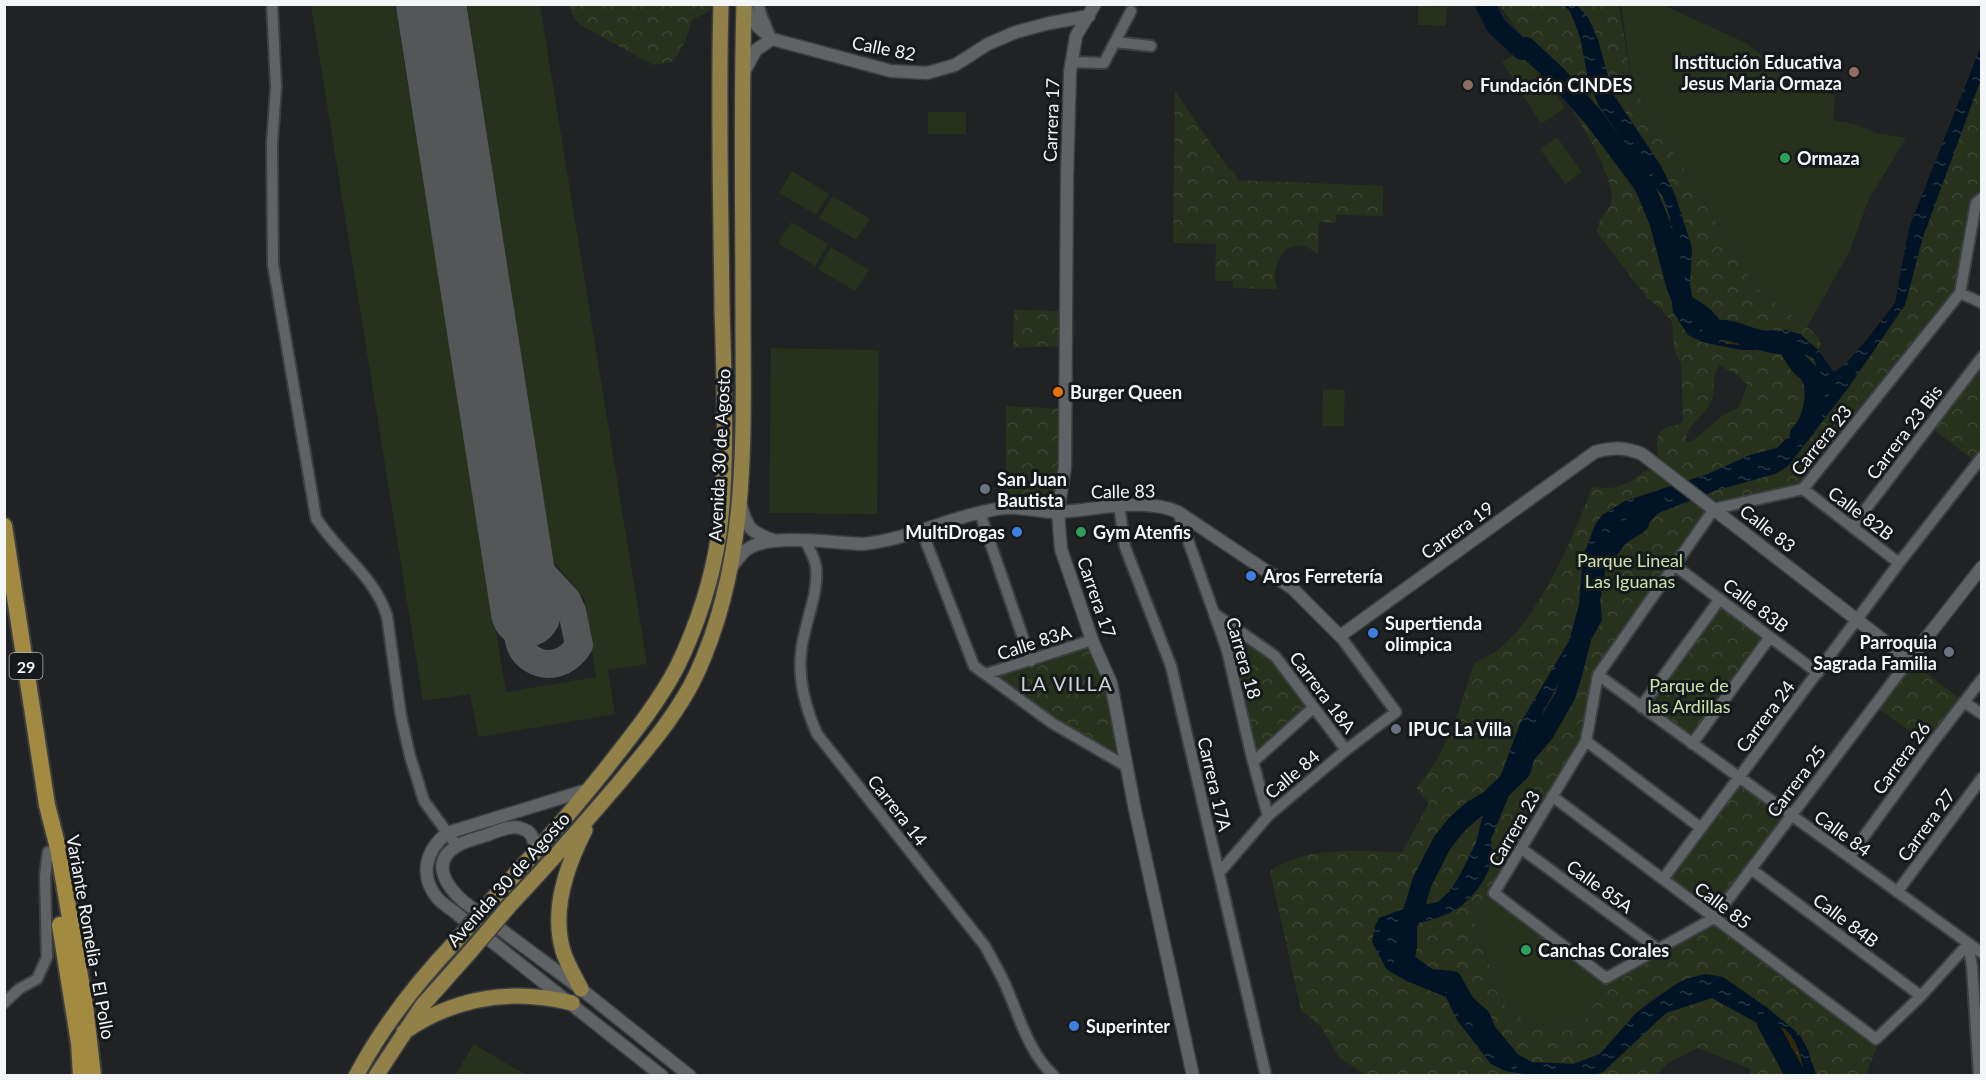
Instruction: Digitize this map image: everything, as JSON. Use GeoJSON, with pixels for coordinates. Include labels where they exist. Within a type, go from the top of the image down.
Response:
{"type":"FeatureCollection","features":[{"type":"Feature","properties":{"kind":"highway","name":"Variante Romelia - El Pollo"},"geometry":{"type":"LineString","coordinates":[[4,526],[47,806],[58,848],[85,1005],[93,1076]]}},
{"type":"Feature","properties":{"kind":"highway","name":"Variante Romelia - El Pollo"},"geometry":{"type":"LineString","coordinates":[[47,806],[48,852],[79,1043],[81,1076]]}},
{"type":"Feature","properties":{"kind":"main road","name":"Avenida 30 de Agosto"},"geometry":{"type":"LineString","coordinates":[[356,1076],[388,1021],[406,996],[532,856],[642,724],[664,691],[699,615],[708,587],[718,535],[724,417],[719,77],[721,4]]}},
{"type":"Feature","properties":{"kind":"main road","name":"Avenida 30 de Agosto"},"geometry":{"type":"LineString","coordinates":[[376,1076],[422,1006],[658,736],[696,674],[717,623],[732,567],[740,504],[743,418],[742,76],[744,4]]}},
{"type":"Feature","properties":{"kind":"main road"},"geometry":{"type":"LineString","coordinates":[[581,989],[564,953],[559,935],[562,890],[569,864],[578,844],[605,799]]}},
{"type":"Feature","properties":{"kind":"main road"},"geometry":{"type":"LineString","coordinates":[[404,1032],[446,1009],[477,999],[524,995],[572,1003]]}},
{"type":"Feature","properties":{"kind":"street"},"geometry":{"type":"LineString","coordinates":[[272,4],[276,87],[272,143],[273,264],[316,518],[333,542],[369,579],[383,603],[387,616],[401,716],[410,756],[424,801],[457,846]]}},
{"type":"Feature","properties":{"kind":"street"},"geometry":{"type":"LineString","coordinates":[[744,4],[752,20],[772,39]]}},
{"type":"Feature","properties":{"kind":"street"},"geometry":{"type":"LineString","coordinates":[[758,4],[772,39]]}},
{"type":"Feature","properties":{"kind":"street","name":"Calle 82"},"geometry":{"type":"LineString","coordinates":[[772,39],[891,71],[927,73],[955,65],[988,44],[1016,32],[1092,10]]}},
{"type":"Feature","properties":{"kind":"street","name":"Carrera 17"},"geometry":{"type":"LineString","coordinates":[[1092,10],[1076,36],[1071,62],[1067,177],[1065,467],[1058,512],[1061,549],[1092,640],[1111,683],[1134,805],[1193,1076]]}},
{"type":"Feature","properties":{"kind":"street"},"geometry":{"type":"LineString","coordinates":[[1071,62],[1104,63],[1131,12]]}},
{"type":"Feature","properties":{"kind":"street"},"geometry":{"type":"LineString","coordinates":[[742,76],[756,50],[772,39]]}},
{"type":"Feature","properties":{"kind":"street"},"geometry":{"type":"LineString","coordinates":[[1115,42],[1151,46]]}},
{"type":"Feature","properties":{"kind":"street","name":"Carrera 23"},"geometry":{"type":"LineString","coordinates":[[1606,978],[1494,893],[1586,741],[1598,675],[1674,564],[1710,506],[1803,489],[1960,293],[1976,203],[1982,198]]}},
{"type":"Feature","properties":{"kind":"street"},"geometry":{"type":"LineString","coordinates":[[1960,293],[1982,303]]}},
{"type":"Feature","properties":{"kind":"street","name":"Carrera 23 Bis"},"geometry":{"type":"LineString","coordinates":[[1852,527],[1982,357]]}},
{"type":"Feature","properties":{"kind":"street","name":"Calle 83"},"geometry":{"type":"LineString","coordinates":[[1595,452],[1614,448],[1628,449],[1642,454],[1909,660]]}},
{"type":"Feature","properties":{"kind":"street","name":"Carrera 19"},"geometry":{"type":"LineString","coordinates":[[1340,636],[1595,452]]}},
{"type":"Feature","properties":{"kind":"street","name":"Carrera 24"},"geometry":{"type":"LineString","coordinates":[[1663,879],[1899,563],[1982,457]]}},
{"type":"Feature","properties":{"kind":"street","name":"Calle 82B"},"geometry":{"type":"LineString","coordinates":[[1803,489],[1899,563]]}},
{"type":"Feature","properties":{"kind":"street","name":"Calle 83"},"geometry":{"type":"LineString","coordinates":[[740,504],[749,528],[758,535],[774,540],[806,542],[877,543],[962,517],[1006,507],[1058,512],[1119,505],[1158,507],[1178,512],[1292,588],[1313,607],[1340,636],[1396,712]]}},
{"type":"Feature","properties":{"kind":"street","name":"Carrera 17A"},"geometry":{"type":"LineString","coordinates":[[1119,505],[1125,547],[1171,666],[1266,1076]]}},
{"type":"Feature","properties":{"kind":"street","name":"Carrera 18"},"geometry":{"type":"LineString","coordinates":[[1178,512],[1227,650],[1268,816]]}},
{"type":"Feature","properties":{"kind":"street"},"geometry":{"type":"LineString","coordinates":[[980,513],[1031,661]]}},
{"type":"Feature","properties":{"kind":"street"},"geometry":{"type":"LineString","coordinates":[[921,530],[974,666],[1052,723],[1126,766]]}},
{"type":"Feature","properties":{"kind":"street","name":"Calle 83"},"geometry":{"type":"LineString","coordinates":[[732,567],[745,550],[774,540]]}},
{"type":"Feature","properties":{"kind":"street","name":"Carrera 14"},"geometry":{"type":"LineString","coordinates":[[806,542],[816,566],[816,579],[802,640],[800,673],[808,711],[818,734],[985,946],[1005,984],[1024,1031],[1042,1063],[1054,1076]]}},
{"type":"Feature","properties":{"kind":"street","name":"Calle 83B"},"geometry":{"type":"LineString","coordinates":[[1674,564],[1818,673]]}},
{"type":"Feature","properties":{"kind":"street","name":"Carrera 25"},"geometry":{"type":"LineString","coordinates":[[1606,978],[1714,918],[1982,567]]}},
{"type":"Feature","properties":{"kind":"street"},"geometry":{"type":"LineString","coordinates":[[1641,707],[1720,599]]}},
{"type":"Feature","properties":{"kind":"street","name":"Carrera 18A"},"geometry":{"type":"LineString","coordinates":[[1214,614],[1275,656],[1346,750]]}},
{"type":"Feature","properties":{"kind":"street"},"geometry":{"type":"LineString","coordinates":[[1692,744],[1770,637]]}},
{"type":"Feature","properties":{"kind":"street","name":"Calle 83A"},"geometry":{"type":"LineString","coordinates":[[986,674],[1092,640]]}},
{"type":"Feature","properties":{"kind":"street","name":"Calle 84"},"geometry":{"type":"LineString","coordinates":[[1598,675],[1982,953]]}},
{"type":"Feature","properties":{"kind":"street","name":"Carrera 26"},"geometry":{"type":"LineString","coordinates":[[1849,857],[1982,679]]}},
{"type":"Feature","properties":{"kind":"street"},"geometry":{"type":"LineString","coordinates":[[1964,702],[1982,714]]}},
{"type":"Feature","properties":{"kind":"street"},"geometry":{"type":"LineString","coordinates":[[1253,762],[1314,707]]}},
{"type":"Feature","properties":{"kind":"street","name":"Calle 84"},"geometry":{"type":"LineString","coordinates":[[1219,873],[1268,816],[1346,750],[1396,712]]}},
{"type":"Feature","properties":{"kind":"street"},"geometry":{"type":"LineString","coordinates":[[1586,741],[1701,828]]}},
{"type":"Feature","properties":{"kind":"street","name":"Carrera 27"},"geometry":{"type":"LineString","coordinates":[[1897,892],[1982,778]]}},
{"type":"Feature","properties":{"kind":"street"},"geometry":{"type":"LineString","coordinates":[[590,789],[447,833],[435,843],[428,857],[427,872],[430,886],[439,899],[662,1076]]}},
{"type":"Feature","properties":{"kind":"street","name":"Calle 85"},"geometry":{"type":"LineString","coordinates":[[1552,796],[1876,1039],[1921,996]]}},
{"type":"Feature","properties":{"kind":"street"},"geometry":{"type":"LineString","coordinates":[[532,856],[535,849],[534,840],[530,834],[516,827],[507,828],[457,846],[443,862],[442,871],[444,880],[451,891],[581,989],[690,1076]]}},
{"type":"Feature","properties":{"kind":"street","name":"Calle 85A"},"geometry":{"type":"LineString","coordinates":[[1522,849],[1658,949]]}},
{"type":"Feature","properties":{"kind":"street"},"geometry":{"type":"LineString","coordinates":[[4,1003],[19,989],[37,979],[47,957],[45,876],[48,852]]}},
{"type":"Feature","properties":{"kind":"street","name":"Calle 84B"},"geometry":{"type":"LineString","coordinates":[[1751,869],[1921,996]]}},
{"type":"Feature","properties":{"kind":"street"},"geometry":{"type":"LineString","coordinates":[[1921,996],[1968,944]]}},
{"type":"Feature","properties":{"kind":"street"},"geometry":{"type":"LineString","coordinates":[[1968,944],[1972,966],[1978,1076]]}},
{"type":"Feature","properties":{"kind":"green space","name":"Ormaza"},"geometry":{"type":"Polygon","coordinates":[[[1621,4],[1663,5],[1746,43],[1773,63],[1784,81],[1794,88],[1835,95],[1833,120],[1855,124],[1876,133],[1906,138],[1868,201],[1850,251],[1807,327],[1756,287],[1632,85],[1621,4]]]}},
{"type":"Feature","properties":{"kind":"green space"},"geometry":{"type":"Polygon","coordinates":[[[311,5],[395,5],[506,692],[596,677],[584,598],[553,561],[467,5],[540,5],[647,664],[608,670],[615,714],[478,737],[470,694],[423,701],[311,5]]]}},
{"type":"Feature","properties":{"kind":"green space"},"geometry":{"type":"Polygon","coordinates":[[[568,5],[721,5],[692,20],[685,42],[671,62],[653,65],[582,26],[575,20],[568,5]]]}},
{"type":"Feature","properties":{"kind":"green space"},"geometry":{"type":"Polygon","coordinates":[[[1499,5],[1564,5],[1570,11],[1580,37],[1599,106],[1663,197],[1670,217],[1673,312],[1702,342],[1753,350],[1779,344],[1788,345],[1814,359],[1822,381],[1819,400],[1813,411],[1777,448],[1750,455],[1708,474],[1655,491],[1595,525],[1583,557],[1579,605],[1569,641],[1520,724],[1497,786],[1482,818],[1476,843],[1459,877],[1449,892],[1438,902],[1403,909],[1380,918],[1407,981],[1447,997],[1450,1008],[1505,1071],[1530,1075],[1365,1075],[1339,1057],[1321,1027],[1301,1010],[1270,871],[1300,857],[1317,853],[1402,852],[1429,803],[1416,789],[1437,760],[1456,719],[1474,663],[1495,652],[1526,620],[1565,553],[1592,487],[1618,487],[1651,467],[1657,454],[1658,437],[1661,431],[1683,422],[1681,363],[1674,350],[1672,322],[1647,298],[1596,231],[1611,203],[1610,185],[1601,161],[1567,102],[1499,5]],[[1719,365],[1714,377],[1711,402],[1689,429],[1686,441],[1691,442],[1722,416],[1739,407],[1747,385],[1739,376],[1719,365]]]}},
{"type":"Feature","properties":{"kind":"green space"},"geometry":{"type":"Polygon","coordinates":[[[1576,5],[1619,5],[1632,85],[1756,287],[1817,335],[1821,345],[1818,350],[1800,334],[1785,330],[1758,331],[1724,326],[1699,316],[1694,310],[1690,283],[1692,247],[1675,195],[1661,166],[1613,94],[1598,40],[1588,17],[1576,5]]]}},
{"type":"Feature","properties":{"kind":"green space"},"geometry":{"type":"Polygon","coordinates":[[[1418,6],[1447,7],[1446,26],[1418,25],[1418,6]]]}},
{"type":"Feature","properties":{"kind":"green space"},"geometry":{"type":"Polygon","coordinates":[[[1526,47],[1565,108],[1541,124],[1502,62],[1526,47]]]}},
{"type":"Feature","properties":{"kind":"green space","name":"Parque Lineal Las Iguanas"},"geometry":{"type":"Polygon","coordinates":[[[1981,79],[1981,198],[1960,293],[1803,489],[1714,509],[1598,674],[1586,741],[1494,893],[1474,921],[1502,1002],[1532,1026],[1558,1023],[1574,1033],[1606,988],[1606,978],[1713,919],[1663,879],[1740,778],[1792,816],[1714,919],[1876,1039],[1878,1044],[1866,1075],[1816,1075],[1815,1069],[1769,1009],[1706,974],[1686,979],[1652,999],[1636,1013],[1600,1054],[1573,1064],[1532,1062],[1494,1042],[1445,973],[1424,969],[1406,962],[1401,957],[1399,949],[1401,939],[1407,926],[1450,913],[1492,858],[1491,839],[1535,730],[1563,675],[1576,657],[1592,618],[1592,579],[1604,550],[1638,521],[1717,490],[1787,467],[1848,388],[1905,305],[1923,237],[1981,79]]]}},
{"type":"Feature","properties":{"kind":"green space"},"geometry":{"type":"Polygon","coordinates":[[[1175,91],[1228,168],[1239,180],[1383,186],[1383,216],[1336,215],[1336,223],[1319,222],[1318,255],[1304,246],[1288,248],[1276,267],[1277,289],[1233,288],[1233,281],[1215,281],[1216,244],[1173,243],[1175,91]]]}},
{"type":"Feature","properties":{"kind":"green space"},"geometry":{"type":"Polygon","coordinates":[[[928,112],[966,112],[966,134],[928,134],[928,112]]]}},
{"type":"Feature","properties":{"kind":"green space"},"geometry":{"type":"Polygon","coordinates":[[[1557,137],[1582,172],[1565,184],[1540,149],[1557,137]]]}},
{"type":"Feature","properties":{"kind":"green space"},"geometry":{"type":"Polygon","coordinates":[[[792,171],[829,194],[816,215],[779,193],[792,171]]]}},
{"type":"Feature","properties":{"kind":"green space"},"geometry":{"type":"Polygon","coordinates":[[[833,196],[870,219],[856,240],[819,218],[833,196]]]}},
{"type":"Feature","properties":{"kind":"green space"},"geometry":{"type":"Polygon","coordinates":[[[791,222],[828,244],[815,266],[778,243],[791,222]]]}},
{"type":"Feature","properties":{"kind":"green space"},"geometry":{"type":"Polygon","coordinates":[[[831,247],[869,270],[855,291],[818,269],[831,247]]]}},
{"type":"Feature","properties":{"kind":"green space"},"geometry":{"type":"Polygon","coordinates":[[[1014,310],[1066,311],[1066,346],[1013,348],[1014,310]]]}},
{"type":"Feature","properties":{"kind":"green space"},"geometry":{"type":"Polygon","coordinates":[[[771,348],[879,350],[877,514],[769,513],[771,348]]]}},
{"type":"Feature","properties":{"kind":"green space"},"geometry":{"type":"Polygon","coordinates":[[[1981,357],[1981,457],[1977,463],[1929,426],[1981,357]]]}},
{"type":"Feature","properties":{"kind":"green space"},"geometry":{"type":"Polygon","coordinates":[[[1323,389],[1345,390],[1344,426],[1322,426],[1323,389]]]}},
{"type":"Feature","properties":{"kind":"green space"},"geometry":{"type":"Polygon","coordinates":[[[1006,406],[1066,409],[1058,512],[1006,507],[1006,406]]]}},
{"type":"Feature","properties":{"kind":"green space","name":"Parque de las Ardillas"},"geometry":{"type":"Polygon","coordinates":[[[1720,599],[1770,637],[1692,744],[1641,707],[1720,599]]]}},
{"type":"Feature","properties":{"kind":"green space"},"geometry":{"type":"Polygon","coordinates":[[[1214,614],[1275,656],[1314,707],[1253,762],[1214,614]]]}},
{"type":"Feature","properties":{"kind":"green space"},"geometry":{"type":"Polygon","coordinates":[[[1092,640],[1111,683],[1126,766],[986,674],[1092,640]]]}},
{"type":"Feature","properties":{"kind":"green space"},"geometry":{"type":"Polygon","coordinates":[[[1909,660],[1964,702],[1930,746],[1875,706],[1909,660]]]}},
{"type":"Feature","properties":{"kind":"green space","name":"Canchas Corales"},"geometry":{"type":"Polygon","coordinates":[[[1494,893],[1606,978],[1606,988],[1574,1033],[1558,1023],[1532,1026],[1502,1002],[1474,921],[1494,893]]]}},
{"type":"Feature","properties":{"kind":"green space"},"geometry":{"type":"Polygon","coordinates":[[[1712,998],[1759,1024],[1796,1075],[1750,1075],[1750,1069],[1698,1048],[1668,1063],[1657,1075],[1594,1076],[1603,1072],[1666,1013],[1712,998]]]}},
{"type":"Feature","properties":{"kind":"green space"},"geometry":{"type":"Polygon","coordinates":[[[474,1044],[526,1075],[455,1075],[474,1044]]]}},
{"type":"Feature","properties":{"kind":"sand"},"geometry":{"type":"Polygon","coordinates":[[[1717,328],[1759,340],[1739,345],[1727,343],[1717,336],[1714,330],[1717,328]]]}},
{"type":"Feature","properties":{"kind":"sand"},"geometry":{"type":"Polygon","coordinates":[[[1774,1024],[1787,1031],[1796,1043],[1804,1073],[1779,1046],[1769,1026],[1774,1024]]]}},
{"type":"Feature","properties":{"kind":"water"},"geometry":{"type":"Polygon","coordinates":[[[1564,5],[1576,5],[1588,17],[1598,40],[1613,94],[1661,166],[1675,195],[1692,248],[1690,283],[1694,310],[1699,316],[1724,326],[1758,331],[1785,330],[1800,334],[1818,350],[1833,371],[1847,362],[1895,303],[1909,228],[1981,46],[1981,79],[1923,237],[1905,305],[1848,388],[1787,467],[1775,474],[1717,490],[1638,521],[1604,550],[1592,579],[1592,618],[1588,638],[1563,675],[1544,710],[1491,839],[1492,858],[1483,882],[1458,908],[1441,917],[1407,926],[1399,949],[1401,957],[1406,962],[1423,969],[1445,973],[1494,1042],[1532,1062],[1573,1064],[1600,1054],[1636,1013],[1676,984],[1706,974],[1723,977],[1769,1009],[1800,1035],[1808,1050],[1816,1075],[1796,1075],[1759,1024],[1712,998],[1666,1013],[1603,1072],[1594,1075],[1530,1075],[1505,1071],[1491,1064],[1457,1020],[1446,997],[1387,970],[1372,942],[1379,918],[1403,909],[1438,902],[1449,892],[1459,877],[1476,843],[1482,818],[1497,786],[1520,724],[1569,641],[1579,605],[1583,557],[1595,525],[1602,515],[1625,501],[1708,474],[1750,455],[1777,448],[1813,411],[1819,400],[1822,381],[1814,359],[1788,345],[1779,344],[1742,350],[1702,342],[1688,335],[1673,312],[1670,217],[1663,197],[1599,106],[1589,84],[1580,37],[1570,11],[1564,5]],[[1717,328],[1714,330],[1717,336],[1727,343],[1740,345],[1758,340],[1747,335],[1717,328]],[[1774,1024],[1769,1026],[1779,1046],[1804,1072],[1801,1057],[1791,1036],[1774,1024]]]}},
{"type":"Feature","properties":{"kind":"waterway"},"geometry":{"type":"LineString","coordinates":[[1485,4],[1496,26],[1522,50],[1526,47],[1555,74],[1594,118],[1644,185],[1659,221],[1677,288],[1685,305],[1702,315],[1714,330],[1732,331],[1767,342],[1788,345],[1799,364],[1810,374],[1814,390],[1813,406],[1805,429],[1800,434]]}},
{"type":"Feature","properties":{"kind":"waterway"},"geometry":{"type":"LineString","coordinates":[[1508,1058],[1487,1033],[1480,1017],[1465,1004],[1452,981],[1429,979],[1404,961],[1407,926],[1422,882],[1442,843],[1457,824],[1473,810],[1490,800],[1521,770],[1525,755],[1544,733],[1565,696],[1582,635],[1592,618],[1590,600],[1596,565],[1620,535],[1639,523],[1638,520],[1655,502]]}},
{"type":"Feature","properties":{"kind":"waterway"},"geometry":{"type":"LineString","coordinates":[[1767,1023],[1796,1076]]}},
{"type":"Feature","properties":{"kind":"taxiway"},"geometry":{"type":"LineString","coordinates":[[517,546],[567,600],[572,611],[579,645],[568,657],[556,663],[543,664],[532,659],[524,651],[519,640],[519,627],[526,612]]}},
{"type":"Feature","properties":{"kind":"runway"},"geometry":{"type":"LineString","coordinates":[[431,4],[526,612]]}},
{"type":"Feature","properties":{"kind":"place","name":"Institución Educativa Jesus Maria Ormaza"},"geometry":{"type":"Point","coordinates":[1854,72]}},
{"type":"Feature","properties":{"kind":"place","name":"Fundación CINDES"},"geometry":{"type":"Point","coordinates":[1468,85]}},
{"type":"Feature","properties":{"kind":"place","name":"Ormaza"},"geometry":{"type":"Point","coordinates":[1785,158]}},
{"type":"Feature","properties":{"kind":"place","name":"Burger Queen"},"geometry":{"type":"Point","coordinates":[1058,392]}},
{"type":"Feature","properties":{"kind":"place","name":"San Juan Bautista"},"geometry":{"type":"Point","coordinates":[985,489]}},
{"type":"Feature","properties":{"kind":"place","name":"MultiDrogas"},"geometry":{"type":"Point","coordinates":[1017,532]}},
{"type":"Feature","properties":{"kind":"place","name":"Gym Atenfis"},"geometry":{"type":"Point","coordinates":[1081,532]}},
{"type":"Feature","properties":{"kind":"place","name":"Aros Ferretería"},"geometry":{"type":"Point","coordinates":[1251,576]}},
{"type":"Feature","properties":{"kind":"place","name":"Supertienda olimpica"},"geometry":{"type":"Point","coordinates":[1373,633]}},
{"type":"Feature","properties":{"kind":"place","name":"Parroquia Sagrada Familia"},"geometry":{"type":"Point","coordinates":[1949,652]}},
{"type":"Feature","properties":{"kind":"place","name":"IPUC La Villa"},"geometry":{"type":"Point","coordinates":[1396,729]}},
{"type":"Feature","properties":{"kind":"place","name":"Canchas Corales"},"geometry":{"type":"Point","coordinates":[1526,950]}},
{"type":"Feature","properties":{"kind":"place","name":"Superinter"},"geometry":{"type":"Point","coordinates":[1074,1026]}},
{"type":"Feature","properties":{"kind":"district","name":"LA VILLA"},"geometry":{"type":"Point","coordinates":[1067,683]}}]}
